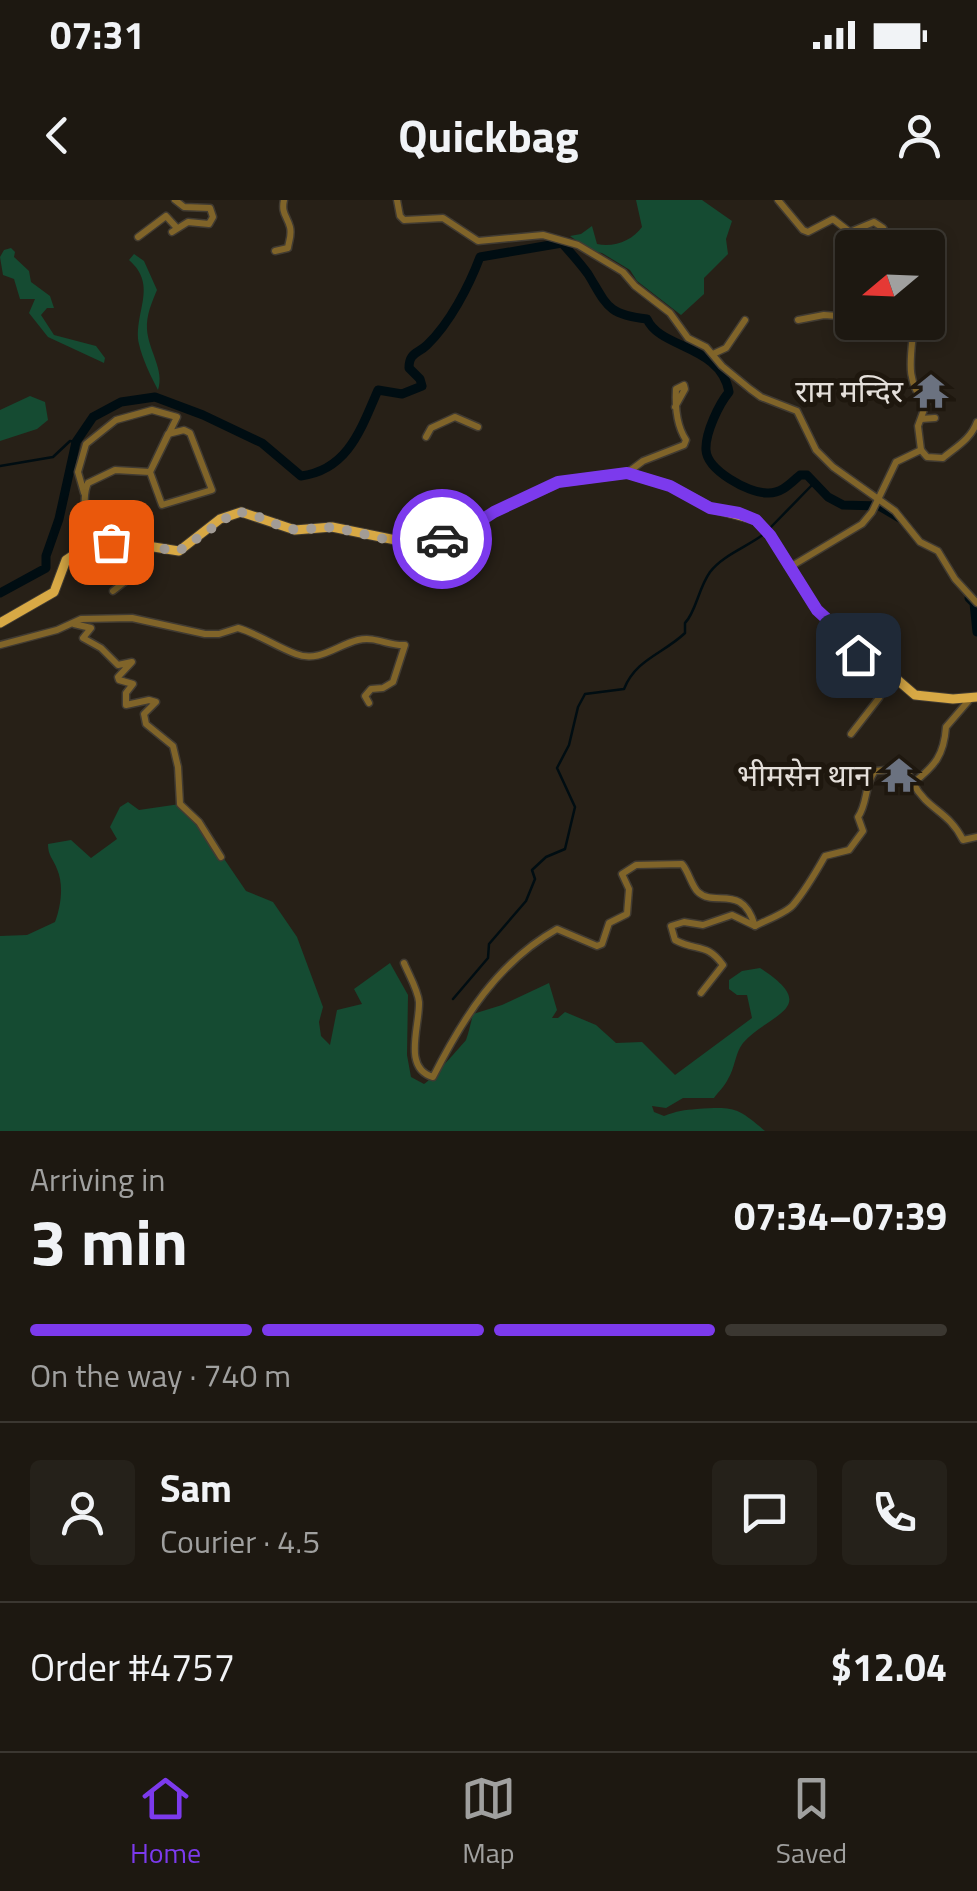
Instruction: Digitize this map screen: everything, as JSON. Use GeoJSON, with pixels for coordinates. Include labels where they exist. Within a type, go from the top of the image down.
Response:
{"type":"FeatureCollection","features":[{"type":"Feature","properties":{"kind":"main road"},"geometry":{"type":"LineString","coordinates":[[0,623],[54,592],[66,560],[84,548],[122,542],[179,551],[220,520],[241,512],[295,530],[332,527],[378,539],[420,544],[462,533],[494,512],[558,482],[627,473],[670,486],[710,508],[749,516],[767,531],[817,610],[858,655],[886,670],[915,695],[952,700],[976,696]]}},
{"type":"Feature","properties":{"kind":"street"},"geometry":{"type":"LineString","coordinates":[[138,236],[166,216],[174,230],[188,222],[209,224],[213,217],[210,208],[184,207],[175,200]]}},
{"type":"Feature","properties":{"kind":"street"},"geometry":{"type":"LineString","coordinates":[[275,251],[288,248],[291,238],[283,215],[284,200]]}},
{"type":"Feature","properties":{"kind":"street"},"geometry":{"type":"LineString","coordinates":[[396,200],[404,220],[438,217],[478,241],[544,235],[578,245],[623,272],[670,313],[688,338],[713,354],[761,397],[797,410],[816,450],[907,523],[920,542],[938,551],[955,579],[977,603]]}},
{"type":"Feature","properties":{"kind":"street"},"geometry":{"type":"LineString","coordinates":[[778,200],[803,230],[808,232],[833,218],[848,230]]}},
{"type":"Feature","properties":{"kind":"street"},"geometry":{"type":"LineString","coordinates":[[855,230],[874,222],[884,230]]}},
{"type":"Feature","properties":{"kind":"street"},"geometry":{"type":"LineString","coordinates":[[798,320],[835,316]]}},
{"type":"Feature","properties":{"kind":"street"},"geometry":{"type":"LineString","coordinates":[[713,354],[726,348],[745,320]]}},
{"type":"Feature","properties":{"kind":"street"},"geometry":{"type":"LineString","coordinates":[[913,340],[910,378],[914,391],[926,404],[921,419],[921,450],[927,456],[943,458],[971,436],[977,422]]}},
{"type":"Feature","properties":{"kind":"street"},"geometry":{"type":"LineString","coordinates":[[627,473],[643,461],[684,445],[686,440],[675,406]]}},
{"type":"Feature","properties":{"kind":"street"},"geometry":{"type":"LineString","coordinates":[[84,548],[88,511],[78,472],[86,444],[116,420],[152,410],[177,417],[150,472],[162,505],[212,490],[190,433],[184,430],[168,434],[150,472]]}},
{"type":"Feature","properties":{"kind":"street"},"geometry":{"type":"LineString","coordinates":[[426,437],[431,428],[455,417],[478,427]]}},
{"type":"Feature","properties":{"kind":"street"},"geometry":{"type":"LineString","coordinates":[[921,419],[935,418]]}},
{"type":"Feature","properties":{"kind":"street"},"geometry":{"type":"LineString","coordinates":[[790,568],[862,524],[896,462],[921,450]]}},
{"type":"Feature","properties":{"kind":"street"},"geometry":{"type":"LineString","coordinates":[[84,493],[88,483],[115,470],[150,472]]}},
{"type":"Feature","properties":{"kind":"street"},"geometry":{"type":"LineString","coordinates":[[113,591],[130,578],[122,542]]}},
{"type":"Feature","properties":{"kind":"street"},"geometry":{"type":"LineString","coordinates":[[0,645],[57,630],[81,619],[132,618],[206,634],[238,628],[277,648],[307,656],[331,653],[360,640],[378,638],[394,646],[404,645],[393,682],[368,692],[365,696],[369,703]]}},
{"type":"Feature","properties":{"kind":"street"},"geometry":{"type":"LineString","coordinates":[[67,624],[91,628],[83,638],[101,648],[118,665],[132,662],[118,677],[133,684],[124,700],[129,706],[144,700],[156,702],[144,714],[146,724],[173,746],[180,804],[199,822],[221,857]]}},
{"type":"Feature","properties":{"kind":"street"},"geometry":{"type":"LineString","coordinates":[[851,734],[879,698],[879,678],[886,670]]}},
{"type":"Feature","properties":{"kind":"street"},"geometry":{"type":"LineString","coordinates":[[912,783],[932,767],[946,744],[946,727],[976,696]]}},
{"type":"Feature","properties":{"kind":"street"},"geometry":{"type":"LineString","coordinates":[[756,926],[792,905],[825,856],[849,850],[863,831],[858,817],[875,771],[905,768],[928,804],[952,820],[963,840],[977,837]]}},
{"type":"Feature","properties":{"kind":"street"},"geometry":{"type":"LineString","coordinates":[[404,963],[419,998],[414,1055],[418,1067],[433,1077],[474,1002],[536,942],[557,929],[591,944],[602,944],[609,924],[627,914],[629,889],[622,874],[636,865],[682,864],[700,894],[732,897],[746,907],[756,926]]}},
{"type":"Feature","properties":{"kind":"street"},"geometry":{"type":"LineString","coordinates":[[701,993],[724,965],[705,947],[675,940],[672,926],[684,922],[703,925],[732,914],[756,926]]}},
{"type":"Feature","properties":{"kind":"green space"},"geometry":{"type":"Polygon","coordinates":[[[636,200],[702,200],[732,221],[726,239],[728,254],[704,278],[704,294],[681,315],[637,281],[630,270],[570,236],[592,226],[597,244],[610,245],[628,239],[642,227],[636,200]]]}},
{"type":"Feature","properties":{"kind":"green space"},"geometry":{"type":"Polygon","coordinates":[[[11,248],[14,257],[29,271],[31,282],[50,296],[54,308],[47,308],[41,315],[54,335],[96,346],[105,358],[104,363],[48,337],[29,313],[35,299],[20,299],[14,279],[3,275],[0,257],[11,248]]]}},
{"type":"Feature","properties":{"kind":"green space"},"geometry":{"type":"Polygon","coordinates":[[[134,254],[144,261],[157,290],[147,324],[159,375],[158,390],[139,344],[144,290],[138,270],[129,260],[134,254]]]}},
{"type":"Feature","properties":{"kind":"green space"},"geometry":{"type":"Polygon","coordinates":[[[30,396],[45,402],[48,420],[37,429],[0,441],[0,410],[30,396]]]}},
{"type":"Feature","properties":{"kind":"green space"},"geometry":{"type":"Polygon","coordinates":[[[128,802],[139,810],[180,804],[199,822],[246,891],[273,902],[297,937],[323,1007],[321,1036],[330,1045],[337,1010],[362,1004],[354,989],[390,963],[408,995],[407,1055],[411,1077],[424,1084],[466,1040],[473,1014],[549,983],[557,1010],[552,1018],[565,1012],[596,1025],[616,1043],[642,1042],[675,1075],[752,1018],[747,995],[737,995],[729,989],[729,980],[742,971],[760,968],[788,993],[785,1010],[743,1043],[727,1082],[714,1098],[683,1098],[666,1108],[652,1106],[654,1112],[664,1116],[692,1109],[734,1110],[765,1131],[0,1131],[0,936],[27,935],[55,922],[60,882],[48,844],[71,840],[91,858],[117,839],[110,827],[120,807],[128,802]]]}},
{"type":"Feature","properties":{"kind":"waterway"},"geometry":{"type":"LineString","coordinates":[[0,593],[46,568],[76,442],[93,417],[121,402],[155,397],[262,443],[301,476],[317,472],[330,466],[351,445],[378,390],[402,394],[422,386],[409,368],[411,359],[451,315],[480,257],[562,243],[610,307],[624,315],[647,319],[664,336],[715,365],[724,377],[729,392],[713,419],[706,450],[721,472],[740,485],[767,493],[781,490],[800,475],[807,475],[828,497],[843,505],[879,506],[901,519]]}},
{"type":"Feature","properties":{"kind":"waterway"},"geometry":{"type":"LineString","coordinates":[[0,466],[53,457],[70,441],[76,442]]}},
{"type":"Feature","properties":{"kind":"waterway"},"geometry":{"type":"LineString","coordinates":[[770,528],[814,483]]}},
{"type":"Feature","properties":{"kind":"waterway"},"geometry":{"type":"LineString","coordinates":[[453,999],[488,958],[489,944],[526,901],[535,879],[532,870],[546,857],[565,849],[575,807],[557,768],[569,745],[585,694],[624,689],[643,664],[685,633],[685,623],[715,566],[764,534]]}},
{"type":"Feature","properties":{"kind":"waterway"},"geometry":{"type":"LineString","coordinates":[[969,598],[974,603],[977,632]]}},
{"type":"Feature","properties":{"kind":"way so far"},"geometry":{"type":"LineString","coordinates":[[111,542],[184,550],[235,512],[250,513],[295,530],[332,527],[378,539],[420,544],[442,539]]}},
{"type":"Feature","properties":{"kind":"place","name":"राम मन्दिर"},"geometry":{"type":"Point","coordinates":[931,391]}},
{"type":"Feature","properties":{"kind":"place","name":"भीमसेन थान"},"geometry":{"type":"Point","coordinates":[899,775]}},
{"type":"Feature","properties":{"kind":"route"},"geometry":{"type":"LineString","coordinates":[[442,539],[462,533],[494,512],[558,482],[627,473],[670,486],[710,508],[739,513],[764,526],[817,610],[858,655]]}}]}
